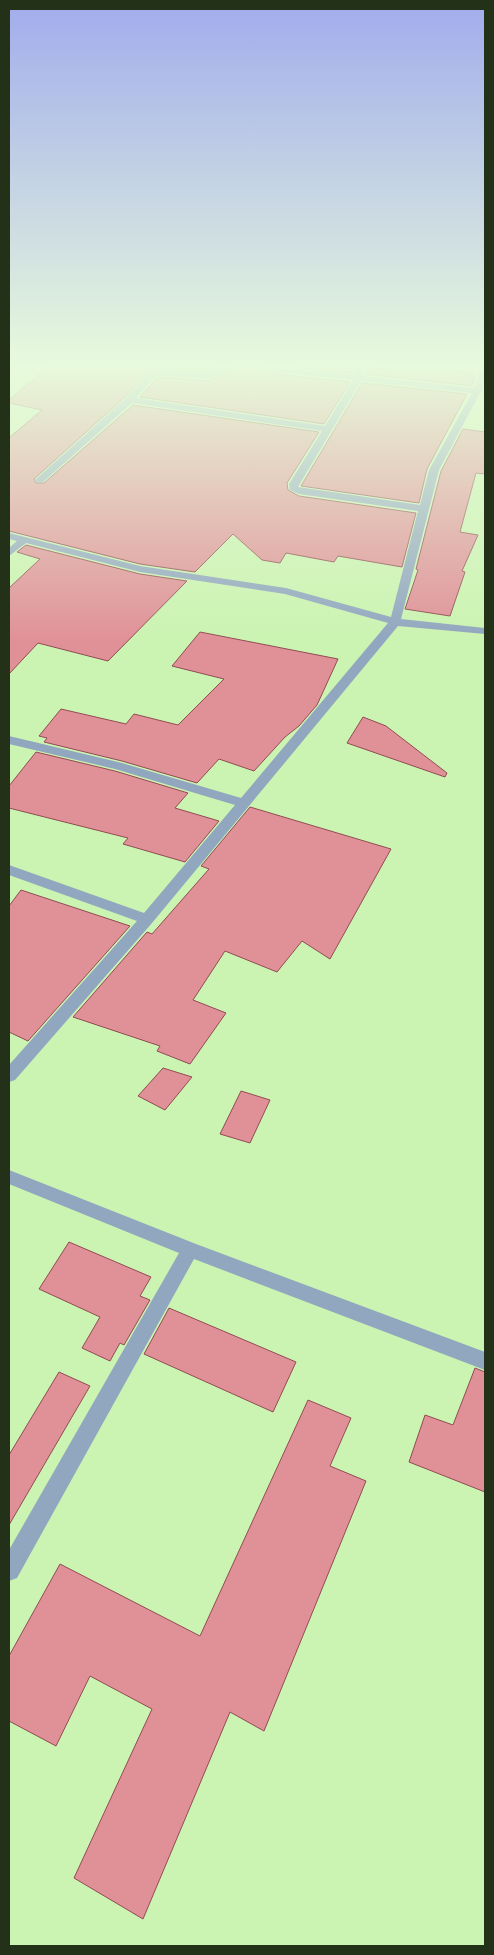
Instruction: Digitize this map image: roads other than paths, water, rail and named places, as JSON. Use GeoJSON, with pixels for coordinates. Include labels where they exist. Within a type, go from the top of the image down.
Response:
{"type":"FeatureCollection","features":[{"type":"Feature","properties":{"kind":"street"},"geometry":{"type":"LineString","coordinates":[[40,480],[63,459]]}},
{"type":"Feature","properties":{"kind":"street"},"geometry":{"type":"LineString","coordinates":[[308,459],[294,484],[294,488],[299,491],[424,509]]}},
{"type":"Feature","properties":{"kind":"street"},"geometry":{"type":"LineString","coordinates":[[9,1076],[147,919],[395,622],[434,470],[440,459]]}},
{"type":"Feature","properties":{"kind":"street"},"geometry":{"type":"LineString","coordinates":[[9,536],[140,569],[286,590],[395,622],[485,631]]}},
{"type":"Feature","properties":{"kind":"street"},"geometry":{"type":"LineString","coordinates":[[9,552],[23,541]]}},
{"type":"Feature","properties":{"kind":"street"},"geometry":{"type":"LineString","coordinates":[[9,740],[118,766],[242,803]]}},
{"type":"Feature","properties":{"kind":"street"},"geometry":{"type":"LineString","coordinates":[[9,870],[147,919]]}},
{"type":"Feature","properties":{"kind":"street"},"geometry":{"type":"LineString","coordinates":[[9,1177],[190,1250],[485,1361]]}},
{"type":"Feature","properties":{"kind":"street"},"geometry":{"type":"LineString","coordinates":[[9,1570],[190,1250]]}}]}
